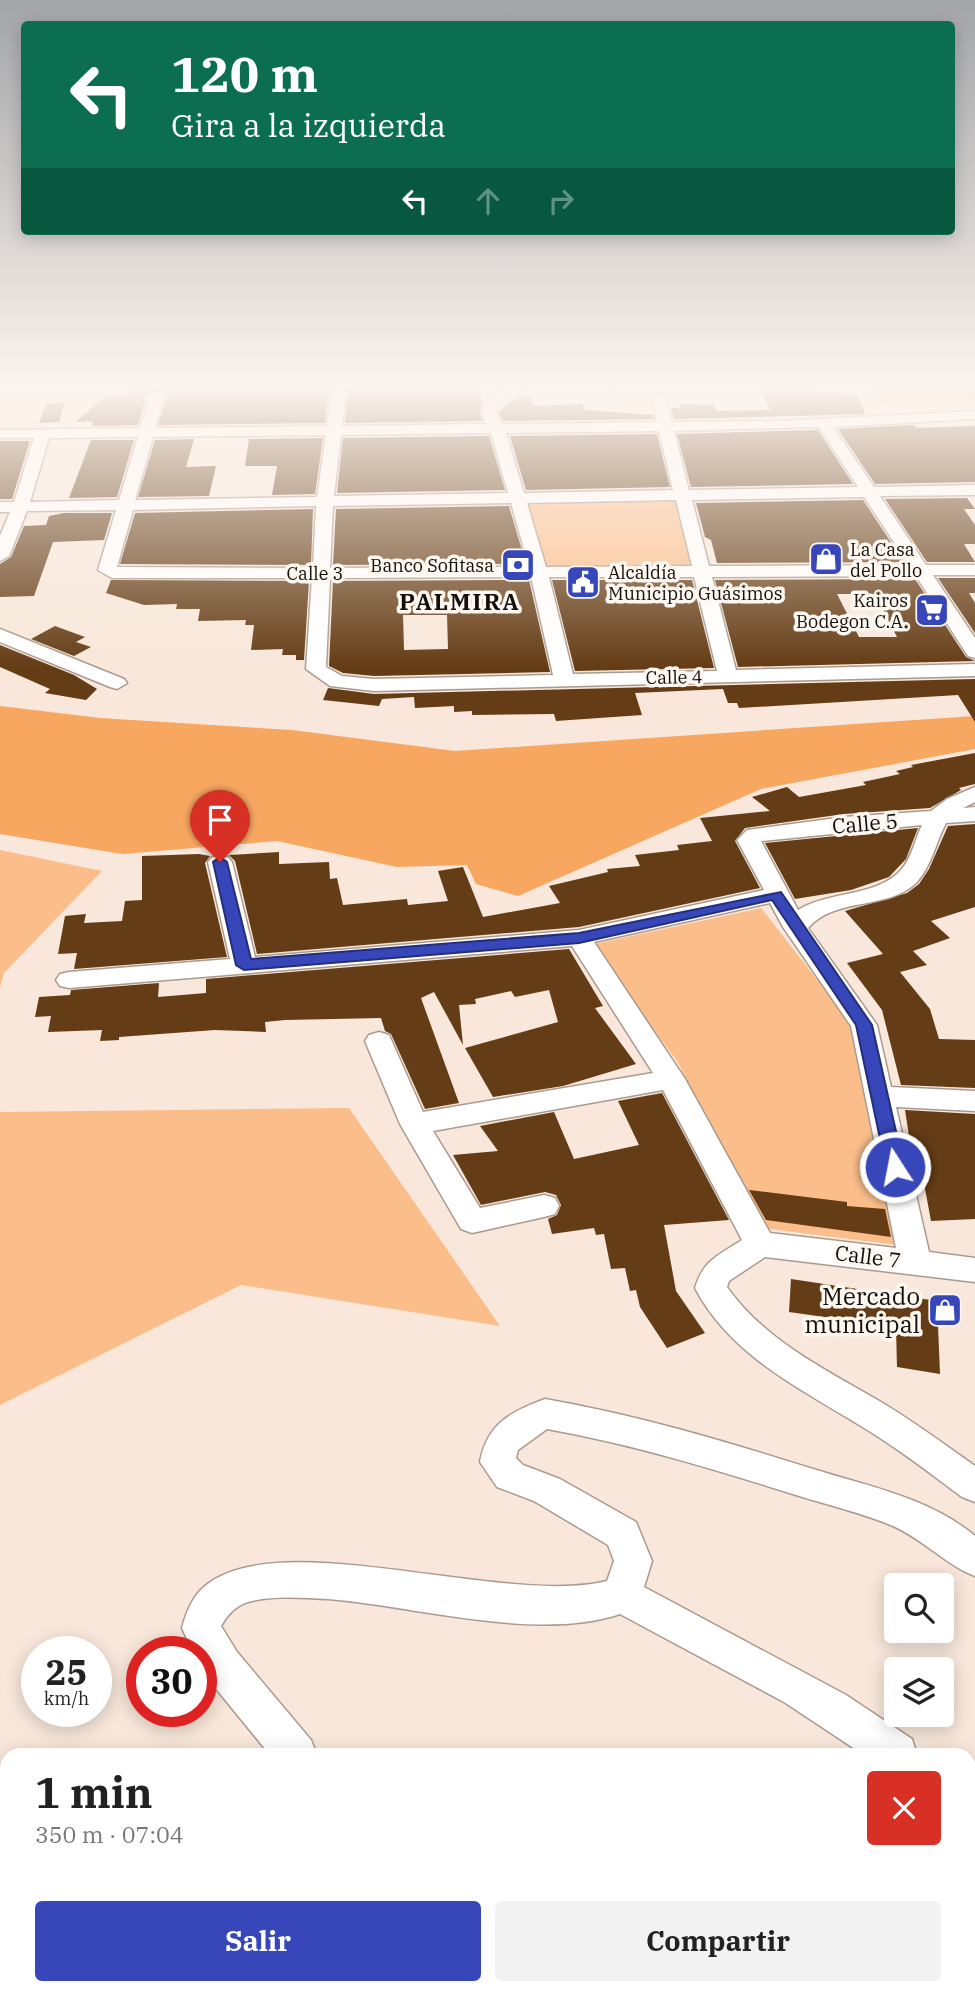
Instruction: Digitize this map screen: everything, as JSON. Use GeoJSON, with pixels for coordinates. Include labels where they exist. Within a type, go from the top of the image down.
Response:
{"type":"FeatureCollection","features":[{"type":"Feature","properties":{"kind":"street"},"geometry":{"type":"LineString","coordinates":[[0,556],[30,482]]}},
{"type":"Feature","properties":{"kind":"street"},"geometry":{"type":"LineString","coordinates":[[118,574],[107,570],[131,482]]}},
{"type":"Feature","properties":{"kind":"street"},"geometry":{"type":"LineString","coordinates":[[319,573],[327,482]]}},
{"type":"Feature","properties":{"kind":"street"},"geometry":{"type":"LineString","coordinates":[[512,482],[539,572],[564,679]]}},
{"type":"Feature","properties":{"kind":"street"},"geometry":{"type":"LineString","coordinates":[[679,482],[728,676]]}},
{"type":"Feature","properties":{"kind":"street"},"geometry":{"type":"LineString","coordinates":[[864,482],[975,652]]}},
{"type":"Feature","properties":{"kind":"street"},"geometry":{"type":"LineString","coordinates":[[0,507],[975,490]]}},
{"type":"Feature","properties":{"kind":"street","name":"Calle 3"},"geometry":{"type":"LineString","coordinates":[[118,574],[702,569],[975,570]]}},
{"type":"Feature","properties":{"kind":"street","name":"Calle 4"},"geometry":{"type":"LineString","coordinates":[[319,573],[316,669],[337,682],[374,685],[975,670]]}},
{"type":"Feature","properties":{"kind":"street"},"geometry":{"type":"LineString","coordinates":[[0,635],[117,683]]}},
{"type":"Feature","properties":{"kind":"street"},"geometry":{"type":"LineString","coordinates":[[795,928],[802,917],[815,909],[891,888],[904,880],[913,871],[939,816],[952,805],[975,794]]}},
{"type":"Feature","properties":{"kind":"street","name":"Calle 5"},"geometry":{"type":"LineString","coordinates":[[775,895],[749,840],[755,835],[975,814]]}},
{"type":"Feature","properties":{"kind":"street"},"geometry":{"type":"LineString","coordinates":[[220,862],[244,965]]}},
{"type":"Feature","properties":{"kind":"street"},"geometry":{"type":"LineString","coordinates":[[69,980],[579,938],[775,895],[795,928],[864,1025],[915,1262]]}},
{"type":"Feature","properties":{"kind":"street"},"geometry":{"type":"LineString","coordinates":[[579,938],[671,1079],[760,1244],[715,1274],[711,1288],[717,1300],[766,1349],[893,1427],[975,1486]]}},
{"type":"Feature","properties":{"kind":"street"},"geometry":{"type":"LineString","coordinates":[[379,1041],[414,1124],[472,1221],[544,1206]]}},
{"type":"Feature","properties":{"kind":"street"},"geometry":{"type":"LineString","coordinates":[[414,1124],[671,1079]]}},
{"type":"Feature","properties":{"kind":"street"},"geometry":{"type":"LineString","coordinates":[[881,1096],[975,1101]]}},
{"type":"Feature","properties":{"kind":"street","name":"Calle 7"},"geometry":{"type":"LineString","coordinates":[[760,1244],[975,1270]]}},
{"type":"Feature","properties":{"kind":"street"},"geometry":{"type":"LineString","coordinates":[[622,1595],[633,1561],[622,1534],[547,1490],[510,1476],[498,1462],[501,1443],[527,1422],[545,1414],[564,1415],[693,1447],[904,1513],[956,1543],[975,1559]]}},
{"type":"Feature","properties":{"kind":"street"},"geometry":{"type":"LineString","coordinates":[[290,1748],[223,1666],[201,1629],[205,1612],[222,1596],[246,1585],[303,1580],[361,1583],[537,1605],[598,1604],[622,1595],[796,1685],[851,1718],[889,1748]]}},
{"type":"Feature","properties":{"kind":"shaded area"},"geometry":{"type":"Polygon","coordinates":[[[682,495],[703,569],[539,572],[517,499],[682,495]]]}},
{"type":"Feature","properties":{"kind":"shaded area"},"geometry":{"type":"Polygon","coordinates":[[[0,706],[100,718],[292,730],[455,751],[975,716],[975,749],[761,789],[518,896],[476,884],[467,865],[397,867],[277,841],[122,854],[0,834],[0,706]]]}},
{"type":"Feature","properties":{"kind":"shaded area"},"geometry":{"type":"Polygon","coordinates":[[[0,850],[102,871],[4,973],[0,988],[0,850]]]}},
{"type":"Feature","properties":{"kind":"shaded area"},"geometry":{"type":"Polygon","coordinates":[[[761,908],[855,1028],[897,1245],[762,1228],[677,1061],[590,945],[761,908]]]}},
{"type":"Feature","properties":{"kind":"shaded area"},"geometry":{"type":"Polygon","coordinates":[[[349,1108],[500,1326],[241,1285],[0,1405],[0,1112],[349,1108]]]}},
{"type":"Feature","properties":{"kind":"building"},"geometry":{"type":"Polygon","coordinates":[[[0,482],[17,482],[12,499],[0,499],[0,482]]]}},
{"type":"Feature","properties":{"kind":"building"},"geometry":{"type":"Polygon","coordinates":[[[75,482],[121,482],[117,497],[69,498],[75,482]]]}},
{"type":"Feature","properties":{"kind":"building"},"geometry":{"type":"Polygon","coordinates":[[[142,482],[212,482],[209,496],[138,497],[142,482]]]}},
{"type":"Feature","properties":{"kind":"building"},"geometry":{"type":"Polygon","coordinates":[[[274,482],[317,482],[315,494],[272,495],[274,482]]]}},
{"type":"Feature","properties":{"kind":"building"},"geometry":{"type":"Polygon","coordinates":[[[338,482],[503,482],[505,490],[337,493],[338,482]]]}},
{"type":"Feature","properties":{"kind":"building"},"geometry":{"type":"Polygon","coordinates":[[[524,482],[669,482],[670,487],[526,490],[524,482]]]}},
{"type":"Feature","properties":{"kind":"building"},"geometry":{"type":"Polygon","coordinates":[[[690,482],[853,484],[691,487],[690,482]]]}},
{"type":"Feature","properties":{"kind":"building"},"geometry":{"type":"Polygon","coordinates":[[[874,482],[972,482],[875,484],[874,482]]]}},
{"type":"Feature","properties":{"kind":"building"},"geometry":{"type":"Polygon","coordinates":[[[967,498],[975,509],[964,509],[975,525],[975,544],[964,544],[975,562],[927,562],[885,499],[967,498]]]}},
{"type":"Feature","properties":{"kind":"building"},"geometry":{"type":"Polygon","coordinates":[[[863,500],[904,562],[717,563],[711,540],[705,537],[696,503],[863,500]]]}},
{"type":"Feature","properties":{"kind":"building"},"geometry":{"type":"Polygon","coordinates":[[[509,506],[526,564],[333,565],[336,509],[509,506]]]}},
{"type":"Feature","properties":{"kind":"building"},"geometry":{"type":"Polygon","coordinates":[[[313,509],[311,565],[120,564],[135,513],[313,509]]]}},
{"type":"Feature","properties":{"kind":"building"},"geometry":{"type":"Polygon","coordinates":[[[64,513],[112,513],[104,540],[53,542],[34,596],[0,597],[0,564],[11,557],[24,526],[46,525],[49,516],[64,513]]]}},
{"type":"Feature","properties":{"kind":"building"},"geometry":{"type":"Polygon","coordinates":[[[938,578],[975,578],[975,593],[969,593],[975,603],[975,633],[938,578]]]}},
{"type":"Feature","properties":{"kind":"building"},"geometry":{"type":"Polygon","coordinates":[[[915,579],[966,657],[975,661],[738,667],[715,580],[915,579]],[[837,594],[859,637],[897,637],[875,594],[837,594]]]}},
{"type":"Feature","properties":{"kind":"building"},"geometry":{"type":"Polygon","coordinates":[[[111,580],[309,581],[304,660],[296,660],[296,655],[282,655],[283,649],[251,650],[254,625],[245,625],[246,620],[198,621],[200,609],[176,609],[177,604],[144,605],[106,593],[111,580]]]}},
{"type":"Feature","properties":{"kind":"building"},"geometry":{"type":"Polygon","coordinates":[[[529,580],[550,672],[374,676],[343,673],[329,666],[333,581],[529,580]],[[403,615],[404,650],[448,649],[447,615],[403,615]]]}},
{"type":"Feature","properties":{"kind":"building"},"geometry":{"type":"Polygon","coordinates":[[[552,580],[692,580],[714,668],[575,671],[552,580]]]}},
{"type":"Feature","properties":{"kind":"building"},"geometry":{"type":"Polygon","coordinates":[[[55,626],[85,637],[76,642],[91,647],[74,656],[31,639],[55,626]]]}},
{"type":"Feature","properties":{"kind":"building"},"geometry":{"type":"Polygon","coordinates":[[[0,645],[74,675],[97,689],[86,700],[45,693],[50,689],[0,667],[0,645]]]}},
{"type":"Feature","properties":{"kind":"building"},"geometry":{"type":"Polygon","coordinates":[[[975,679],[975,722],[958,695],[739,708],[737,703],[728,703],[723,689],[635,693],[642,715],[556,721],[554,714],[472,715],[472,711],[454,712],[454,706],[415,708],[414,697],[382,699],[379,706],[323,700],[328,688],[374,694],[975,679]]]}},
{"type":"Feature","properties":{"kind":"building"},"geometry":{"type":"Polygon","coordinates":[[[975,753],[975,784],[959,788],[961,790],[930,808],[844,814],[745,828],[735,841],[760,888],[579,927],[257,954],[235,861],[229,855],[279,852],[279,864],[329,862],[330,879],[337,878],[343,905],[407,899],[408,905],[448,901],[438,871],[463,867],[483,917],[560,903],[549,886],[608,872],[607,869],[640,866],[635,855],[679,850],[677,845],[712,841],[700,818],[770,811],[752,797],[787,787],[799,797],[866,785],[863,782],[900,774],[896,771],[913,767],[911,765],[975,753]]]}},
{"type":"Feature","properties":{"kind":"building"},"geometry":{"type":"Polygon","coordinates":[[[975,824],[975,907],[931,921],[950,938],[913,951],[927,965],[900,972],[930,1009],[939,1039],[975,1040],[975,1088],[901,1085],[882,1010],[847,963],[883,954],[845,911],[907,893],[919,884],[929,869],[948,826],[975,824]]]}},
{"type":"Feature","properties":{"kind":"building"},"geometry":{"type":"Polygon","coordinates":[[[918,828],[906,859],[889,877],[851,890],[795,899],[765,843],[918,828]]]}},
{"type":"Feature","properties":{"kind":"building"},"geometry":{"type":"Polygon","coordinates":[[[142,856],[210,856],[205,863],[227,957],[74,969],[77,953],[58,954],[65,916],[86,914],[84,923],[122,921],[125,901],[142,900],[142,856]]]}},
{"type":"Feature","properties":{"kind":"building"},"geometry":{"type":"Polygon","coordinates":[[[569,949],[603,1006],[595,1008],[636,1064],[563,1086],[493,1097],[465,1048],[558,1022],[549,990],[515,997],[511,991],[475,999],[476,1004],[459,1005],[463,1045],[434,992],[421,998],[459,1103],[425,1109],[381,1018],[285,1020],[265,1022],[266,1032],[215,1030],[119,1037],[119,1040],[100,1041],[102,1030],[48,1032],[51,1016],[35,1017],[39,997],[70,995],[71,990],[159,983],[158,997],[206,993],[206,979],[569,949]]]}},
{"type":"Feature","properties":{"kind":"building"},"geometry":{"type":"Polygon","coordinates":[[[662,1093],[729,1220],[664,1225],[676,1291],[705,1333],[667,1348],[640,1307],[636,1290],[630,1291],[625,1268],[611,1269],[604,1234],[596,1235],[594,1228],[552,1234],[548,1219],[557,1215],[561,1205],[556,1195],[545,1192],[481,1205],[453,1155],[498,1151],[480,1126],[554,1112],[574,1159],[639,1145],[618,1101],[662,1093]]]}},
{"type":"Feature","properties":{"kind":"building"},"geometry":{"type":"Polygon","coordinates":[[[905,1110],[975,1114],[975,1219],[931,1221],[920,1162],[913,1162],[905,1110]]]}},
{"type":"Feature","properties":{"kind":"building"},"geometry":{"type":"Polygon","coordinates":[[[749,1190],[847,1202],[847,1206],[885,1209],[891,1237],[766,1220],[749,1190]]]}},
{"type":"Feature","properties":{"kind":"building"},"geometry":{"type":"Polygon","coordinates":[[[791,1279],[937,1301],[940,1374],[897,1367],[896,1327],[789,1312],[791,1279]]]}},
{"type":"Feature","properties":{"kind":"place","name":"La Casa del Pollo"},"geometry":{"type":"Point","coordinates":[826,559]}},
{"type":"Feature","properties":{"kind":"place","name":"Banco Sofitasa"},"geometry":{"type":"Point","coordinates":[518,565]}},
{"type":"Feature","properties":{"kind":"place","name":"Alcaldía Municipio Guásimos"},"geometry":{"type":"Point","coordinates":[583,582]}},
{"type":"Feature","properties":{"kind":"place","name":"Kairos Bodegon C.A."},"geometry":{"type":"Point","coordinates":[932,610]}},
{"type":"Feature","properties":{"kind":"place","name":"Mercado municipal"},"geometry":{"type":"Point","coordinates":[945,1310]}},
{"type":"Feature","properties":{"kind":"district","name":"PALMIRA"},"geometry":{"type":"Point","coordinates":[460,601]}},
{"type":"Feature","properties":{"kind":"route"},"geometry":{"type":"LineString","coordinates":[[220,862],[244,965],[579,938],[775,895],[795,928],[864,1025],[895,1167]]}}]}
